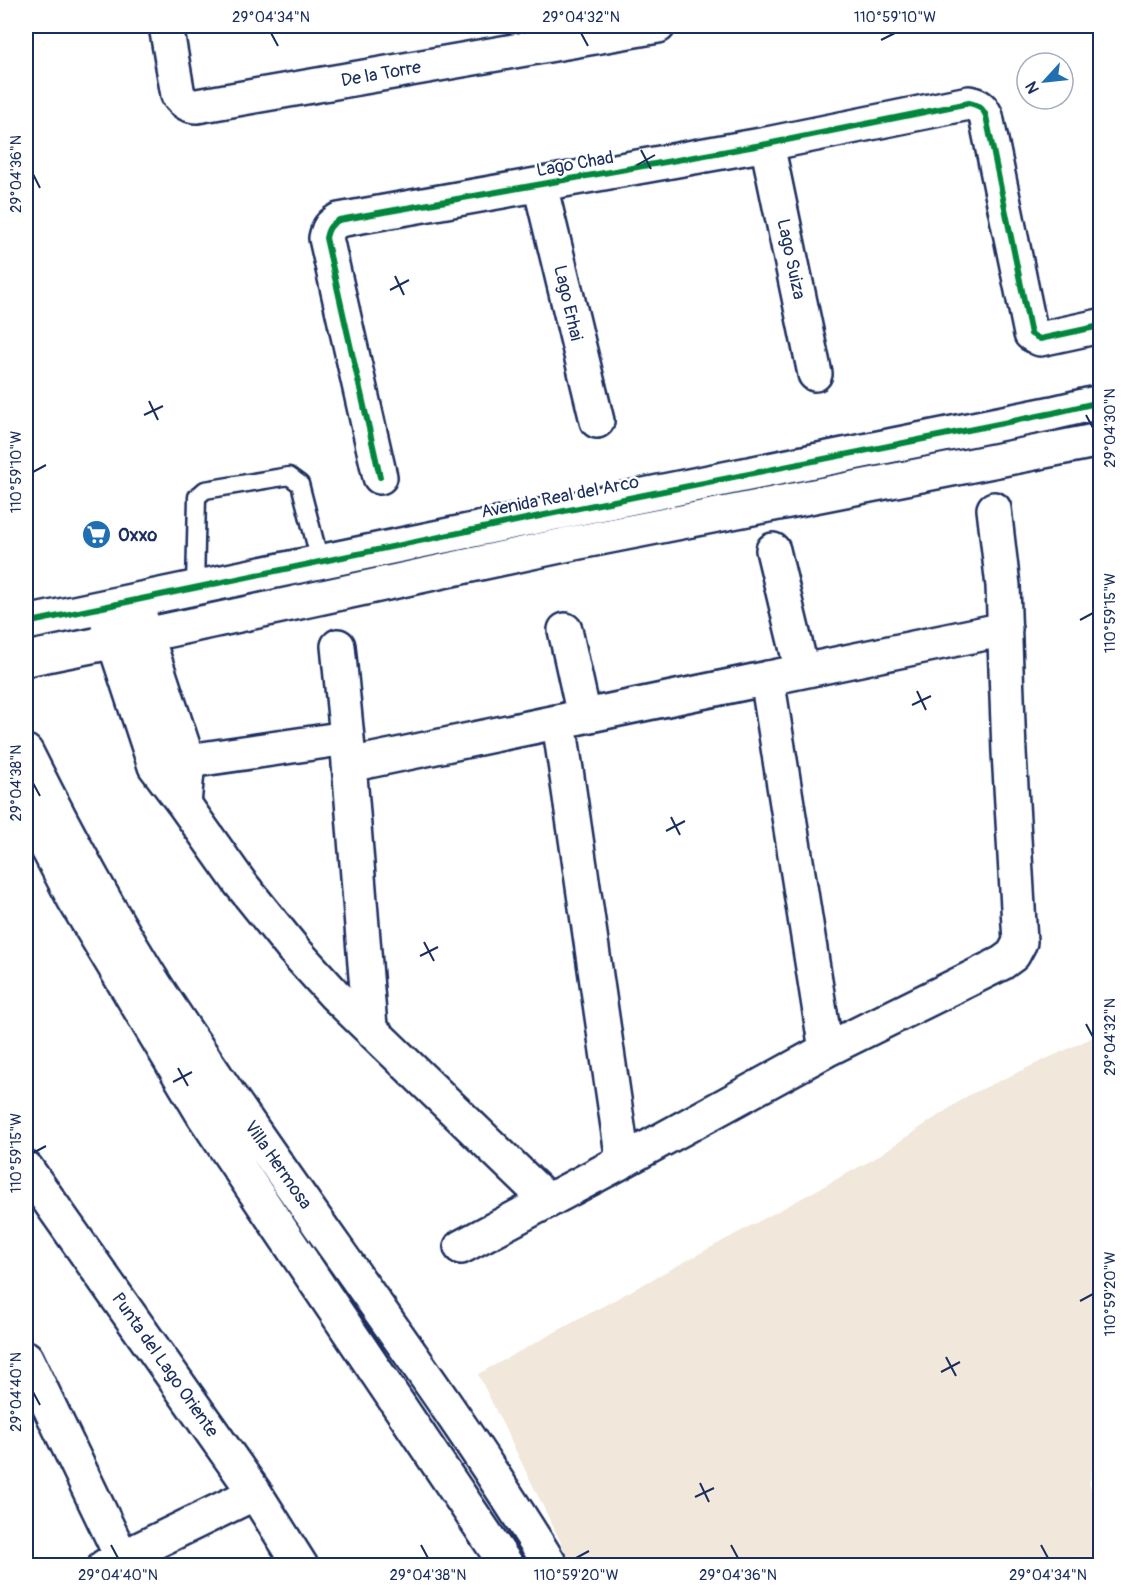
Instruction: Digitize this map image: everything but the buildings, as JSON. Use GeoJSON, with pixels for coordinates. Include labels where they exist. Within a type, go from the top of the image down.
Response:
{"type":"FeatureCollection","features":[{"type":"Feature","properties":{"kind":"street","name":"De la Torre"},"geometry":{"type":"LineString","coordinates":[[166,26],[178,95],[190,106],[198,106],[658,26]]}},
{"type":"Feature","properties":{"kind":"street","name":"Lago Chad"},"geometry":{"type":"LineString","coordinates":[[380,477],[326,238],[327,230],[339,220],[767,144],[969,103],[977,104],[986,116],[1029,331],[1034,337],[1040,339],[1101,326]]}},
{"type":"Feature","properties":{"kind":"street","name":"Lago Suiza"},"geometry":{"type":"LineString","coordinates":[[767,144],[815,374]]}},
{"type":"Feature","properties":{"kind":"street","name":"Lago Erhai"},"geometry":{"type":"LineString","coordinates":[[540,185],[597,421]]}},
{"type":"Feature","properties":{"kind":"street","name":"Avenida Real del Arco"},"geometry":{"type":"LineString","coordinates":[[26,623],[564,511],[1042,416],[1101,402]]}},
{"type":"Feature","properties":{"kind":"street"},"geometry":{"type":"LineString","coordinates":[[26,659],[569,544],[1101,440]]}},
{"type":"Feature","properties":{"kind":"street"},"geometry":{"type":"LineString","coordinates":[[461,1247],[826,1050],[1002,963],[1012,955],[1020,942],[1009,752],[1005,629],[994,508]]}},
{"type":"Feature","properties":{"kind":"street"},"geometry":{"type":"LineString","coordinates":[[564,511],[569,544]]}},
{"type":"Feature","properties":{"kind":"street"},"geometry":{"type":"LineString","coordinates":[[773,550],[802,671]]}},
{"type":"Feature","properties":{"kind":"street"},"geometry":{"type":"LineString","coordinates":[[136,599],[188,761],[184,804]]}},
{"type":"Feature","properties":{"kind":"street"},"geometry":{"type":"LineString","coordinates":[[103,606],[155,766],[240,883],[294,950],[334,994],[548,1201]]}},
{"type":"Feature","properties":{"kind":"street"},"geometry":{"type":"LineString","coordinates":[[155,766],[188,761],[348,751],[571,719],[1005,629]]}},
{"type":"Feature","properties":{"kind":"street"},"geometry":{"type":"LineString","coordinates":[[565,630],[571,719],[623,1161]]}},
{"type":"Feature","properties":{"kind":"street"},"geometry":{"type":"LineString","coordinates":[[338,646],[370,1027]]}},
{"type":"Feature","properties":{"kind":"street"},"geometry":{"type":"LineString","coordinates":[[767,678],[826,1050]]}},
{"type":"Feature","properties":{"kind":"street","name":"Villa Hermosa"},"geometry":{"type":"LineString","coordinates":[[26,752],[92,878],[146,970],[268,1152],[520,1514],[551,1566]]}},
{"type":"Feature","properties":{"kind":"street","name":"Villa Hermosa"},"geometry":{"type":"LineString","coordinates":[[26,807],[75,899],[204,1116],[507,1566]]}},
{"type":"Feature","properties":{"kind":"street","name":"Punta del Lago Oriente"},"geometry":{"type":"LineString","coordinates":[[26,1168],[255,1493],[301,1566]]}},
{"type":"Feature","properties":{"kind":"street"},"geometry":{"type":"LineString","coordinates":[[26,1358],[118,1563],[255,1493]]}},
{"type":"Feature","properties":{"kind":"lane"},"geometry":{"type":"LineString","coordinates":[[195,587],[197,497],[206,490],[290,476],[300,484],[320,561]]}},
{"type":"Feature","properties":{"kind":"shaded area"},"geometry":{"type":"Polygon","coordinates":[[[1100,1034],[1100,1439],[1089,1484],[1100,1506],[1100,1557],[1048,1557],[953,1566],[572,1565],[478,1374],[872,1160],[969,1095],[1100,1034]]]}},
{"type":"Feature","properties":{"kind":"cycle path"},"geometry":{"type":"LineString","coordinates":[[380,477],[326,238],[330,228],[339,220],[767,144],[969,103],[983,110],[986,116],[1031,334],[1040,339],[1100,326]]}},
{"type":"Feature","properties":{"kind":"cycle path"},"geometry":{"type":"LineString","coordinates":[[26,623],[1100,402]]}},
{"type":"Feature","properties":{"kind":"place","name":"Oxxo"},"geometry":{"type":"Point","coordinates":[97,535]}}]}
